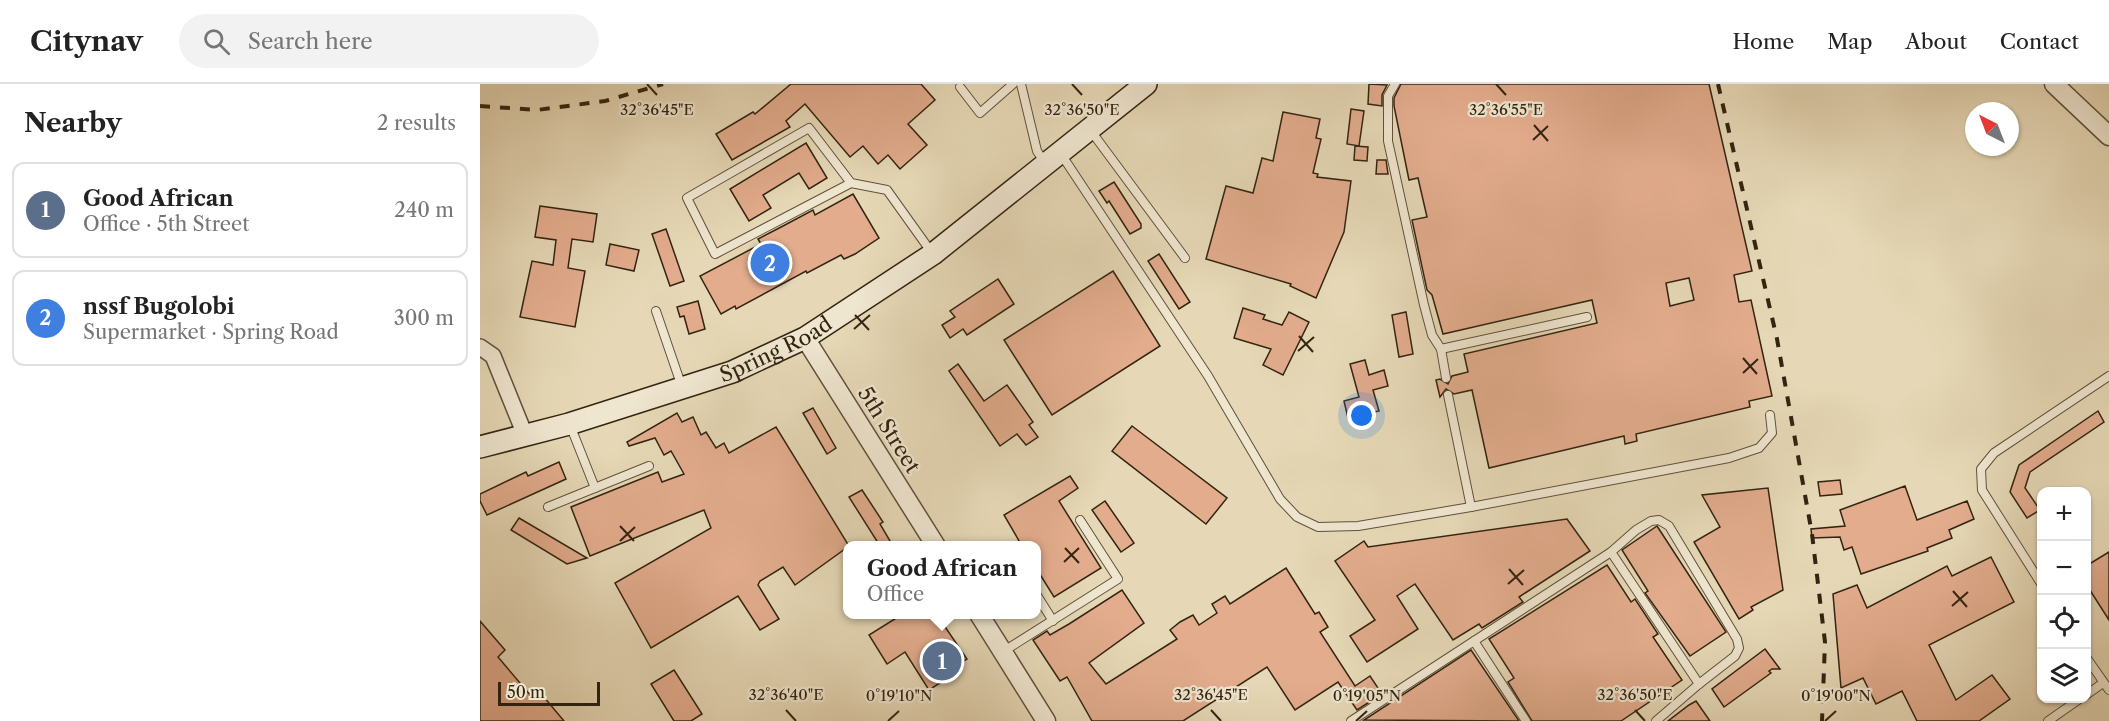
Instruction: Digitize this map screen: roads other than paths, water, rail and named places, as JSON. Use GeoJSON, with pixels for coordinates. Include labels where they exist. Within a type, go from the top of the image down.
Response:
{"type":"FeatureCollection","features":[{"type":"Feature","properties":{"kind":"main road","name":"Spring Road"},"geometry":{"type":"LineString","coordinates":[[480,447],[570,424],[732,372],[805,338],[933,255],[1146,84]]}},
{"type":"Feature","properties":{"kind":"street"},"geometry":{"type":"LineString","coordinates":[[2054,84],[2109,136]]}},
{"type":"Feature","properties":{"kind":"street","name":"5th Street"},"geometry":{"type":"LineString","coordinates":[[805,338],[933,541]]}},
{"type":"Feature","properties":{"kind":"street"},"geometry":{"type":"LineString","coordinates":[[480,347],[493,356],[525,435]]}},
{"type":"Feature","properties":{"kind":"street"},"geometry":{"type":"LineString","coordinates":[[981,619],[1046,721]]}},
{"type":"Feature","properties":{"kind":"lane"},"geometry":{"type":"LineString","coordinates":[[960,87],[980,113],[1013,84]]}},
{"type":"Feature","properties":{"kind":"lane"},"geometry":{"type":"LineString","coordinates":[[1021,84],[1037,151],[1053,159],[1208,376],[1280,500],[1297,518],[1318,527],[1358,526],[1729,458],[1759,448],[1772,433],[1770,415]]}},
{"type":"Feature","properties":{"kind":"lane"},"geometry":{"type":"LineString","coordinates":[[1395,84],[1388,96],[1388,141],[1424,304],[1432,335],[1441,350],[1446,378]]}},
{"type":"Feature","properties":{"kind":"lane"},"geometry":{"type":"LineString","coordinates":[[851,183],[809,128],[687,198],[715,254],[851,183],[887,190],[933,255]]}},
{"type":"Feature","properties":{"kind":"lane"},"geometry":{"type":"LineString","coordinates":[[1090,129],[1185,258]]}},
{"type":"Feature","properties":{"kind":"lane"},"geometry":{"type":"LineString","coordinates":[[656,311],[682,388]]}},
{"type":"Feature","properties":{"kind":"lane"},"geometry":{"type":"LineString","coordinates":[[1441,350],[1587,317]]}},
{"type":"Feature","properties":{"kind":"lane"},"geometry":{"type":"LineString","coordinates":[[2037,577],[1982,490],[1981,469],[1994,453],[2109,376]]}},
{"type":"Feature","properties":{"kind":"lane"},"geometry":{"type":"LineString","coordinates":[[1448,395],[1471,507]]}},
{"type":"Feature","properties":{"kind":"lane"},"geometry":{"type":"LineString","coordinates":[[570,424],[595,488]]}},
{"type":"Feature","properties":{"kind":"lane"},"geometry":{"type":"LineString","coordinates":[[548,507],[649,466]]}},
{"type":"Feature","properties":{"kind":"lane"},"geometry":{"type":"LineString","coordinates":[[1002,652],[1118,579],[1080,520]]}},
{"type":"Feature","properties":{"kind":"lane"},"geometry":{"type":"LineString","coordinates":[[1351,721],[1611,552],[1651,521],[1659,520],[1669,526],[1737,639],[1739,648],[1735,656],[1656,721]]}},
{"type":"Feature","properties":{"kind":"lane"},"geometry":{"type":"LineString","coordinates":[[1611,552],[1699,684]]}},
{"type":"Feature","properties":{"kind":"lane"},"geometry":{"type":"LineString","coordinates":[[1041,602],[1053,621]]}},
{"type":"Feature","properties":{"kind":"lane"},"geometry":{"type":"LineString","coordinates":[[1474,641],[1526,721]]}},
{"type":"Feature","properties":{"kind":"lane"},"geometry":{"type":"LineString","coordinates":[[2091,665],[2109,690]]}},
{"type":"Feature","properties":{"kind":"lane"},"geometry":{"type":"LineString","coordinates":[[2091,691],[2103,683]]}},
{"type":"Feature","properties":{"kind":"lane"},"geometry":{"type":"LineString","coordinates":[[2048,721],[2075,703]]}},
{"type":"Feature","properties":{"kind":"railway"},"geometry":{"type":"LineString","coordinates":[[480,106],[537,110],[605,101],[663,84]]}},
{"type":"Feature","properties":{"kind":"railway"},"geometry":{"type":"LineString","coordinates":[[1718,84],[1777,339],[1812,534],[1825,642],[1822,721]]}},
{"type":"Feature","properties":{"kind":"place","name":"nssf Bugolobi"},"geometry":{"type":"Point","coordinates":[770,263]}},
{"type":"Feature","properties":{"kind":"place","name":"Good African"},"geometry":{"type":"Point","coordinates":[942,661]}}]}
